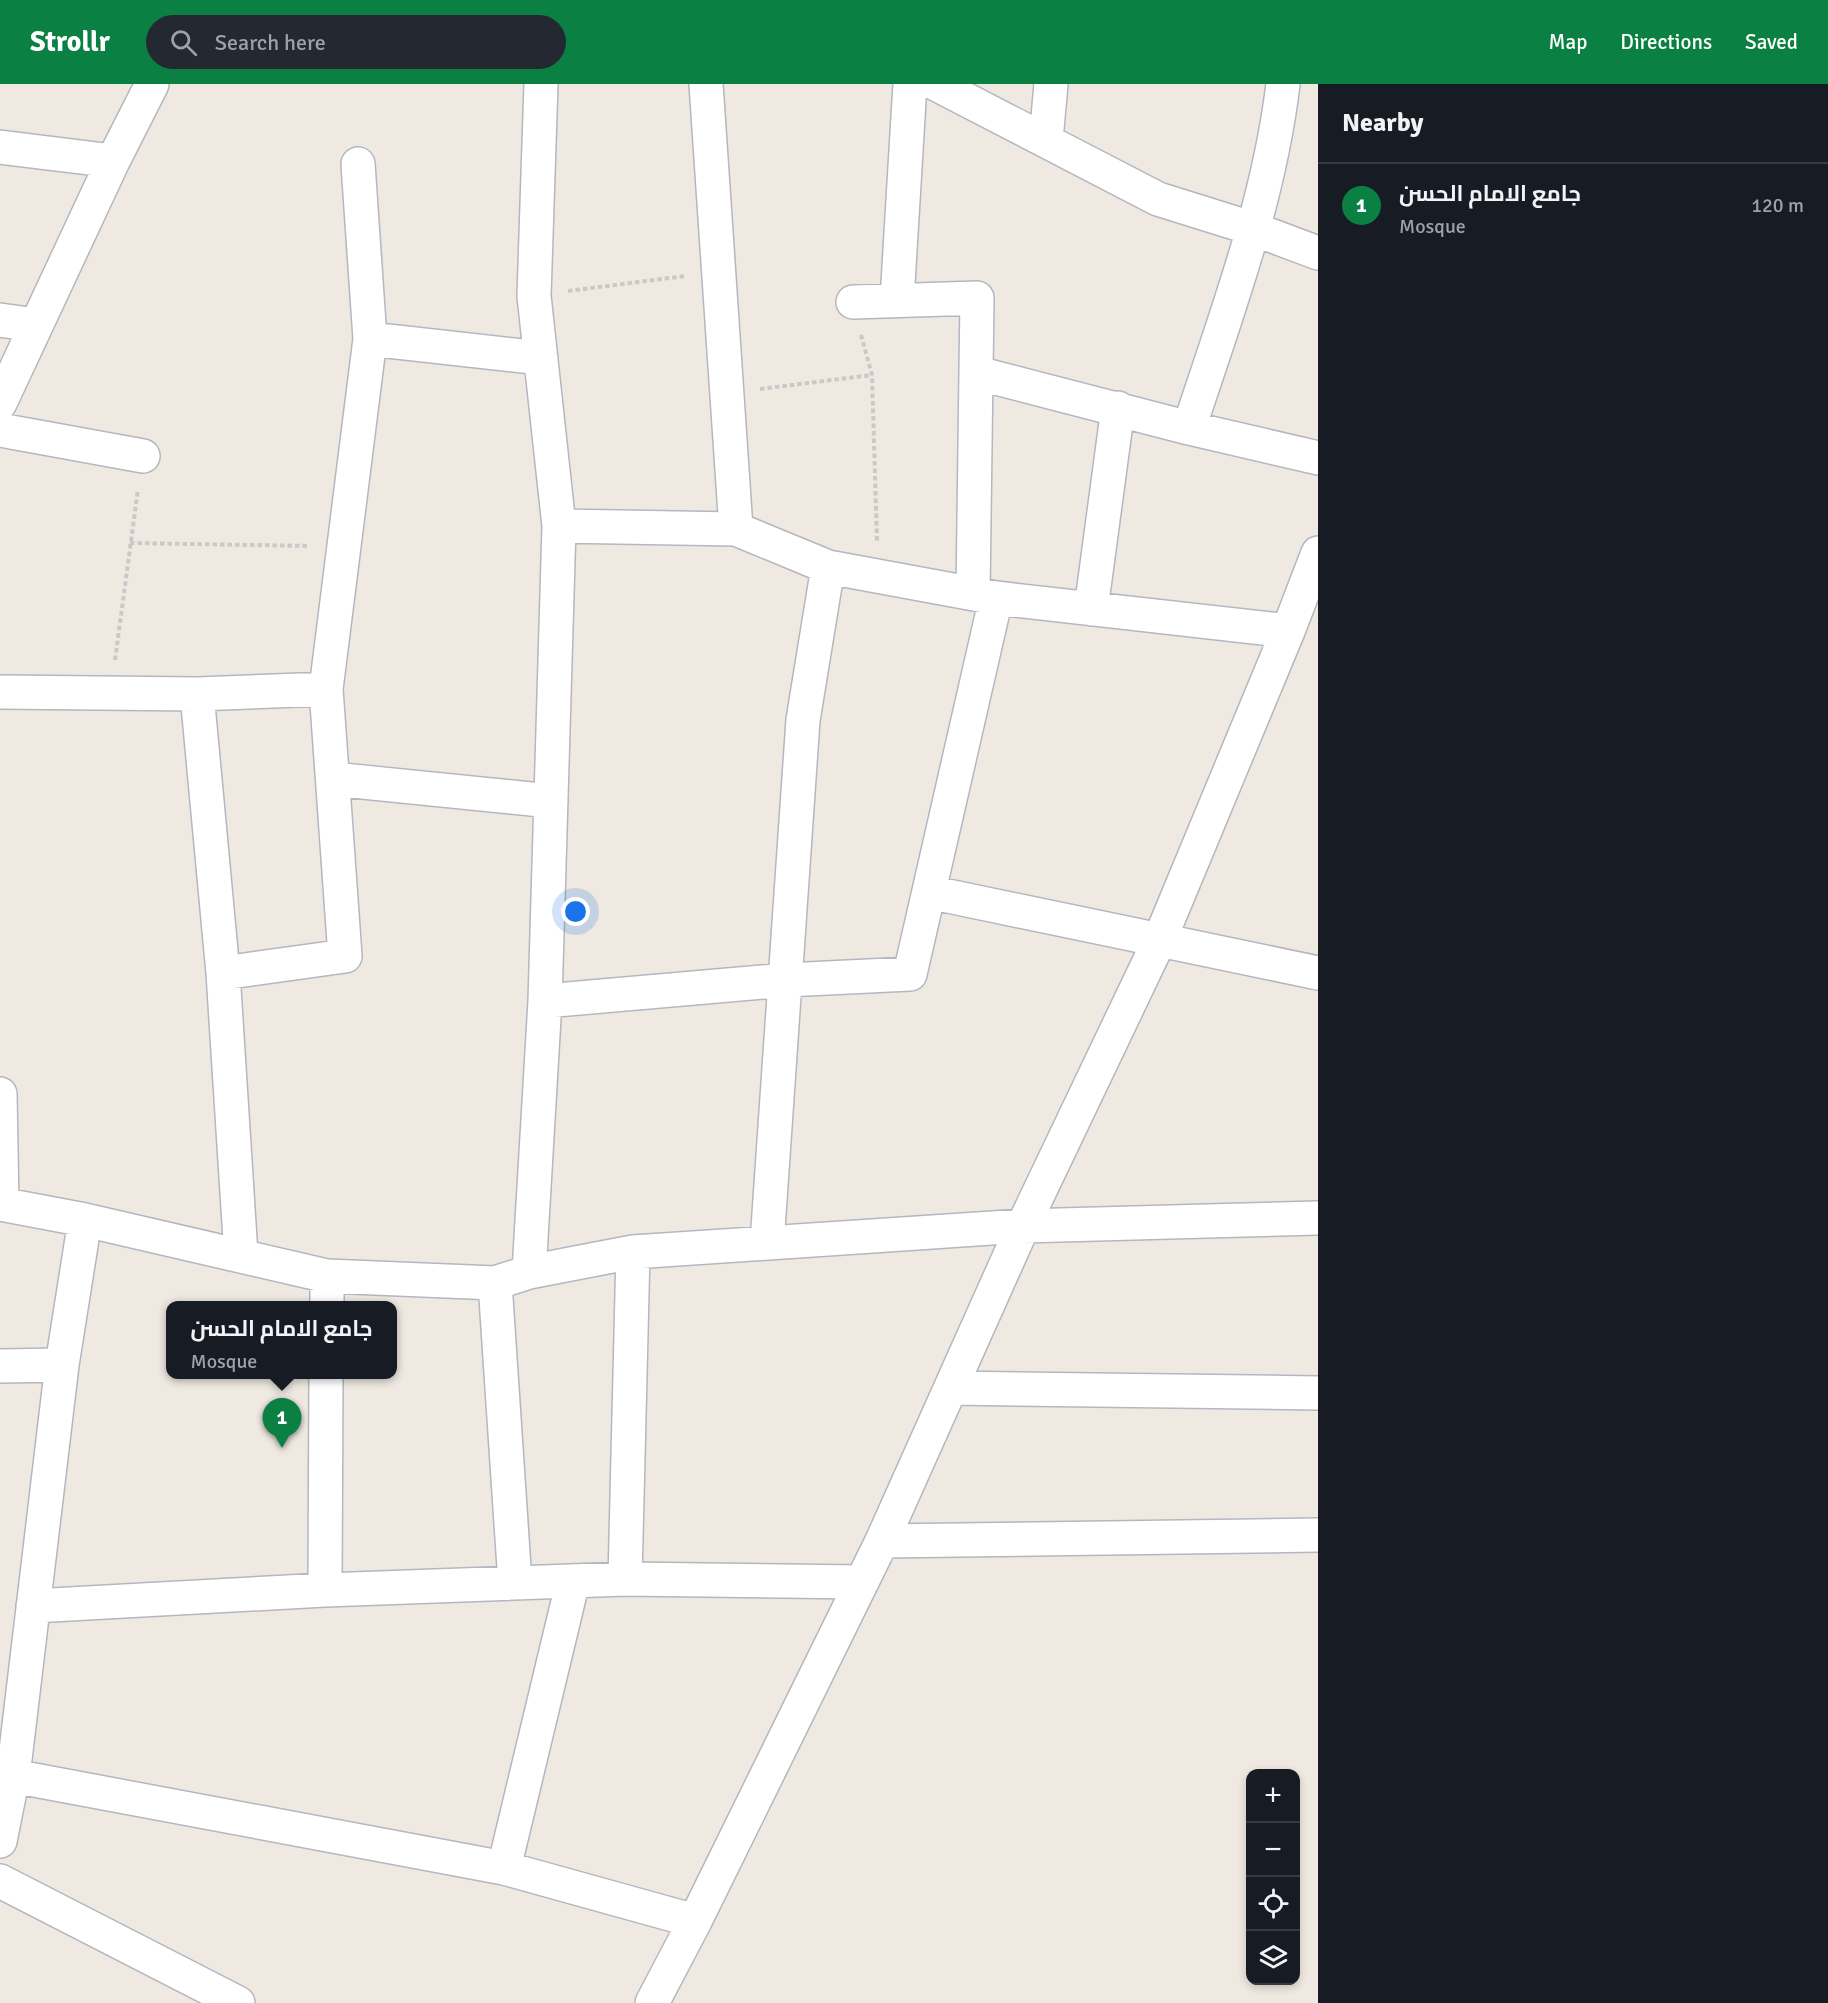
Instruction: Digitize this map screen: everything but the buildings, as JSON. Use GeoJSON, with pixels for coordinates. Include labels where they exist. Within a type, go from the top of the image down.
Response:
{"type":"FeatureCollection","features":[{"type":"Feature","properties":{"kind":"street"},"geometry":{"type":"LineString","coordinates":[[0,404],[113,161],[152,84]]}},
{"type":"Feature","properties":{"kind":"street"},"geometry":{"type":"LineString","coordinates":[[529,1272],[544,1001],[558,526],[534,296],[540,84]]}},
{"type":"Feature","properties":{"kind":"street"},"geometry":{"type":"LineString","coordinates":[[706,84],[736,529]]}},
{"type":"Feature","properties":{"kind":"street"},"geometry":{"type":"LineString","coordinates":[[897,300],[910,84]]}},
{"type":"Feature","properties":{"kind":"street"},"geometry":{"type":"LineString","coordinates":[[936,84],[972,93],[1046,140],[1158,199],[1254,229],[1318,253]]}},
{"type":"Feature","properties":{"kind":"street"},"geometry":{"type":"LineString","coordinates":[[1046,140],[1052,84]]}},
{"type":"Feature","properties":{"kind":"street"},"geometry":{"type":"LineString","coordinates":[[1189,428],[1254,229],[1279,116],[1283,84]]}},
{"type":"Feature","properties":{"kind":"street"},"geometry":{"type":"LineString","coordinates":[[0,147],[113,161]]}},
{"type":"Feature","properties":{"kind":"street"},"geometry":{"type":"LineString","coordinates":[[223,973],[345,956],[326,689],[370,339],[358,164]]}},
{"type":"Feature","properties":{"kind":"street"},"geometry":{"type":"LineString","coordinates":[[544,1001],[786,980],[910,974],[929,892],[985,596],[976,373],[977,298],[853,302]]}},
{"type":"Feature","properties":{"kind":"street"},"geometry":{"type":"LineString","coordinates":[[0,320],[36,325]]}},
{"type":"Feature","properties":{"kind":"street"},"geometry":{"type":"LineString","coordinates":[[370,339],[541,358]]}},
{"type":"Feature","properties":{"kind":"street"},"geometry":{"type":"LineString","coordinates":[[976,373],[1189,428],[1318,458]]}},
{"type":"Feature","properties":{"kind":"street"},"geometry":{"type":"LineString","coordinates":[[1091,609],[1118,408]]}},
{"type":"Feature","properties":{"kind":"street"},"geometry":{"type":"LineString","coordinates":[[0,430],[143,456]]}},
{"type":"Feature","properties":{"kind":"street"},"geometry":{"type":"LineString","coordinates":[[558,526],[736,529],[828,567],[985,596],[1288,631]]}},
{"type":"Feature","properties":{"kind":"street"},"geometry":{"type":"LineString","coordinates":[[652,2003],[695,1921],[882,1541],[1023,1226],[1160,939],[1318,553]]}},
{"type":"Feature","properties":{"kind":"street"},"geometry":{"type":"LineString","coordinates":[[767,1243],[803,720],[828,567]]}},
{"type":"Feature","properties":{"kind":"street"},"geometry":{"type":"LineString","coordinates":[[0,692],[197,694],[326,689]]}},
{"type":"Feature","properties":{"kind":"street"},"geometry":{"type":"LineString","coordinates":[[197,694],[223,973],[241,1255]]}},
{"type":"Feature","properties":{"kind":"street"},"geometry":{"type":"LineString","coordinates":[[333,779],[551,801]]}},
{"type":"Feature","properties":{"kind":"street"},"geometry":{"type":"LineString","coordinates":[[929,892],[1318,973]]}},
{"type":"Feature","properties":{"kind":"street"},"geometry":{"type":"LineString","coordinates":[[0,1094],[1,1204],[85,1220],[241,1255],[327,1291],[495,1283],[529,1272],[633,1252],[1023,1226],[1318,1218]]}},
{"type":"Feature","properties":{"kind":"street"},"geometry":{"type":"LineString","coordinates":[[0,1840],[13,1776],[62,1365],[85,1220]]}},
{"type":"Feature","properties":{"kind":"street"},"geometry":{"type":"LineString","coordinates":[[625,1579],[633,1252]]}},
{"type":"Feature","properties":{"kind":"street"},"geometry":{"type":"LineString","coordinates":[[495,1283],[514,1583]]}},
{"type":"Feature","properties":{"kind":"street"},"geometry":{"type":"LineString","coordinates":[[0,1366],[62,1365]]}},
{"type":"Feature","properties":{"kind":"street"},"geometry":{"type":"LineString","coordinates":[[325,1590],[326,1379]]}},
{"type":"Feature","properties":{"kind":"street"},"geometry":{"type":"LineString","coordinates":[[951,1388],[1318,1393]]}},
{"type":"Feature","properties":{"kind":"street"},"geometry":{"type":"LineString","coordinates":[[882,1541],[1318,1535]]}},
{"type":"Feature","properties":{"kind":"street"},"geometry":{"type":"LineString","coordinates":[[33,1606],[325,1590],[625,1579],[862,1582]]}},
{"type":"Feature","properties":{"kind":"street"},"geometry":{"type":"LineString","coordinates":[[504,1868],[573,1581]]}},
{"type":"Feature","properties":{"kind":"street"},"geometry":{"type":"LineString","coordinates":[[13,1776],[504,1868],[695,1921]]}},
{"type":"Feature","properties":{"kind":"street"},"geometry":{"type":"LineString","coordinates":[[0,1881],[238,2003]]}},
{"type":"Feature","properties":{"kind":"path"},"geometry":{"type":"LineString","coordinates":[[534,296],[719,272]]}},
{"type":"Feature","properties":{"kind":"path"},"geometry":{"type":"LineString","coordinates":[[853,302],[872,375],[878,576]]}},
{"type":"Feature","properties":{"kind":"path"},"geometry":{"type":"LineString","coordinates":[[727,394],[872,375]]}},
{"type":"Feature","properties":{"kind":"path"},"geometry":{"type":"LineString","coordinates":[[111,693],[143,456]]}},
{"type":"Feature","properties":{"kind":"path"},"geometry":{"type":"LineString","coordinates":[[130,543],[344,547]]}},
{"type":"Feature","properties":{"kind":"place","name":"جامع الامام الحسن"},"geometry":{"type":"Point","coordinates":[282,1448]}}]}
